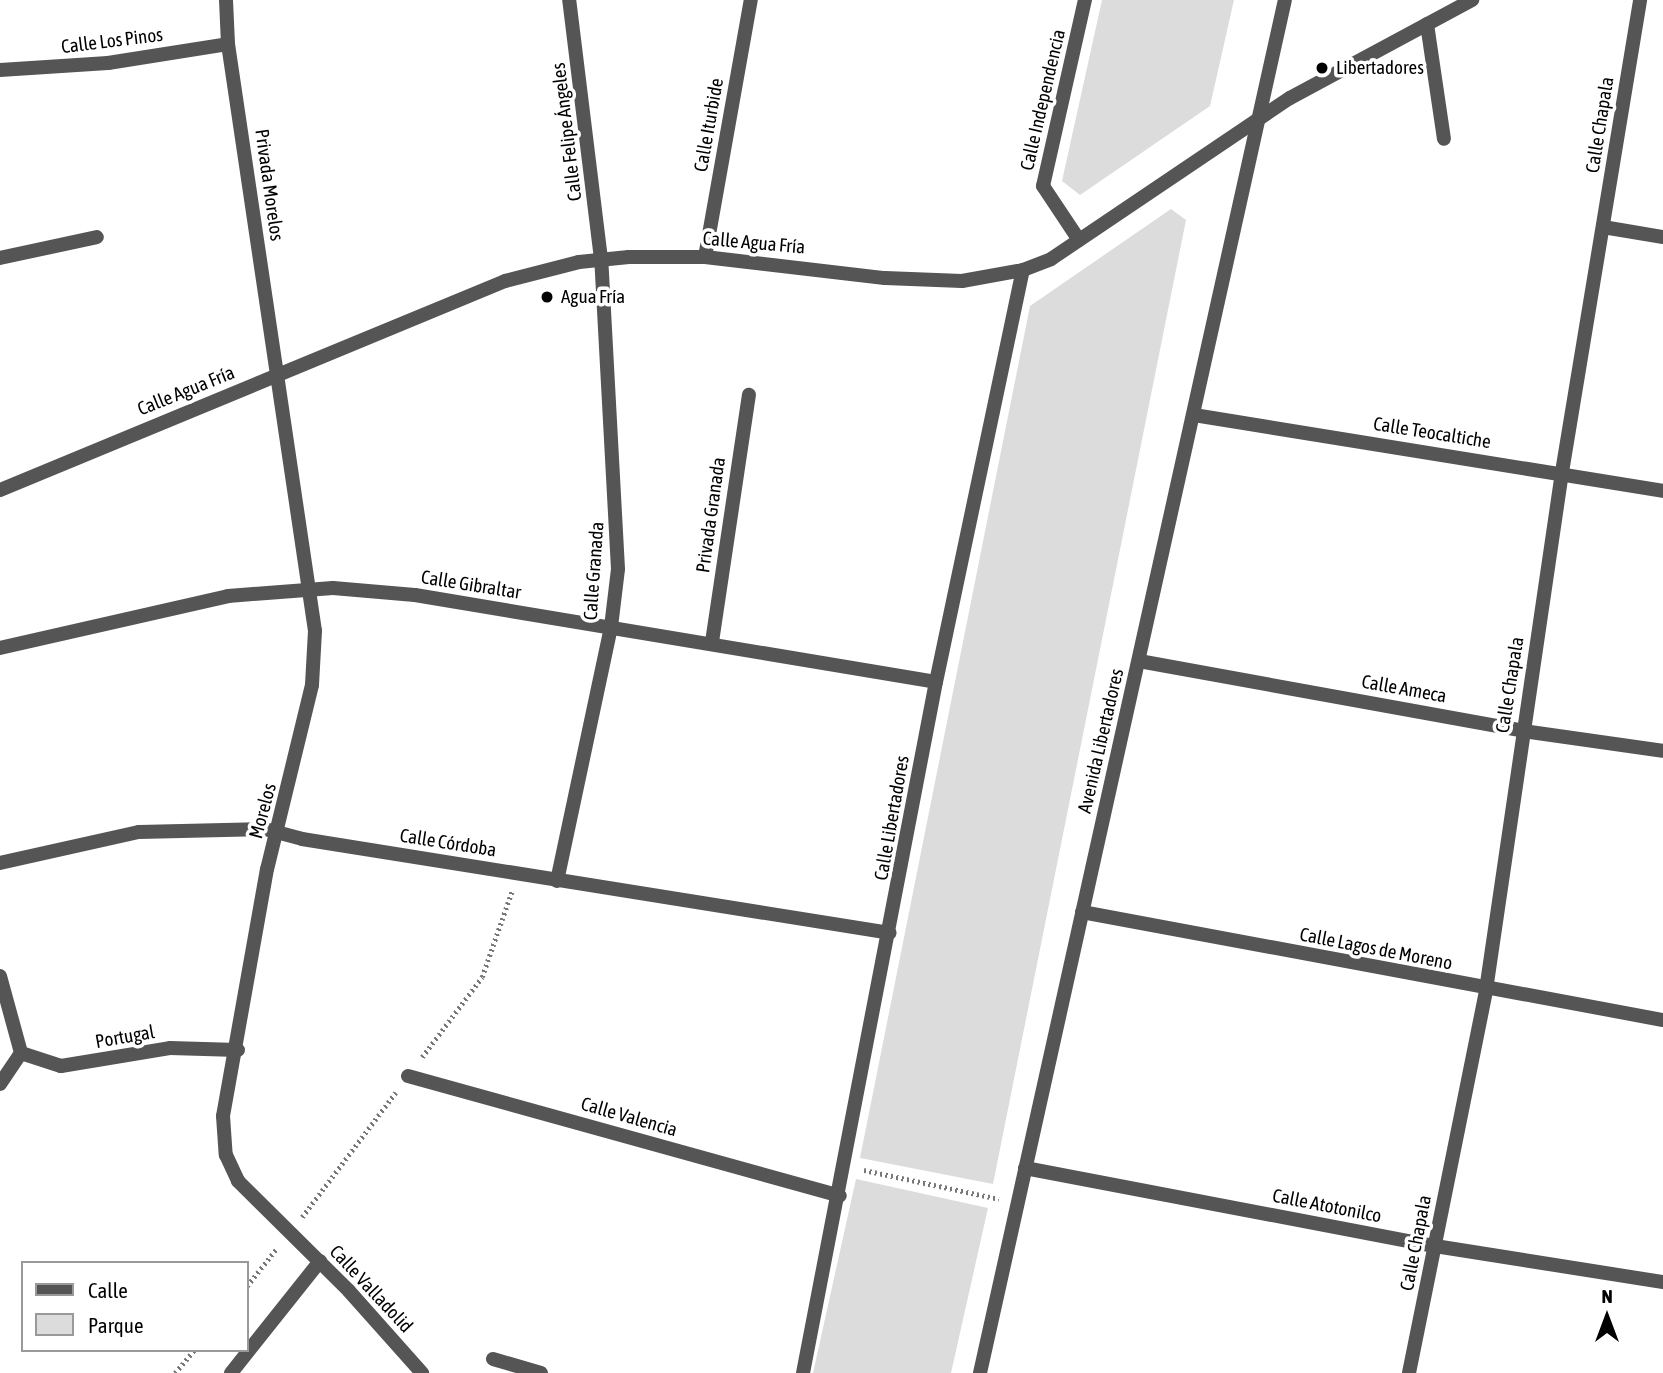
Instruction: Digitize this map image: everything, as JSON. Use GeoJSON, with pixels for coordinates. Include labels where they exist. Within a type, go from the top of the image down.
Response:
{"type":"FeatureCollection","features":[{"type":"Feature","properties":{"kind":"street","name":"Privada Morelos"},"geometry":{"type":"LineString","coordinates":[[226,0],[228,44],[278,375]]}},
{"type":"Feature","properties":{"kind":"street","name":"Calle Felipe Ángeles"},"geometry":{"type":"LineString","coordinates":[[569,0],[601,259]]}},
{"type":"Feature","properties":{"kind":"street","name":"Calle Iturbide"},"geometry":{"type":"LineString","coordinates":[[705,257],[751,0]]}},
{"type":"Feature","properties":{"kind":"street","name":"Calle Independencia"},"geometry":{"type":"LineString","coordinates":[[1079,240],[1043,186],[1085,0]]}},
{"type":"Feature","properties":{"kind":"street","name":"Avenida Libertadores"},"geometry":{"type":"LineString","coordinates":[[979,1373],[1285,0]]}},
{"type":"Feature","properties":{"kind":"street","name":"Calle Agua Fría"},"geometry":{"type":"LineString","coordinates":[[0,490],[505,281],[601,259],[705,257],[933,280],[987,279],[1023,270],[1079,240],[1261,117],[1472,0]]}},
{"type":"Feature","properties":{"kind":"street","name":"Calle Chapala"},"geometry":{"type":"LineString","coordinates":[[1409,1373],[1486,990],[1562,472],[1640,0]]}},
{"type":"Feature","properties":{"kind":"street"},"geometry":{"type":"LineString","coordinates":[[1427,24],[1444,139]]}},
{"type":"Feature","properties":{"kind":"street","name":"Calle Los Pinos"},"geometry":{"type":"LineString","coordinates":[[0,70],[108,63],[228,44]]}},
{"type":"Feature","properties":{"kind":"street"},"geometry":{"type":"LineString","coordinates":[[1603,227],[1663,237]]}},
{"type":"Feature","properties":{"kind":"street"},"geometry":{"type":"LineString","coordinates":[[0,258],[97,237]]}},
{"type":"Feature","properties":{"kind":"street","name":"Calle Granada"},"geometry":{"type":"LineString","coordinates":[[557,881],[611,627],[618,526],[601,259]]}},
{"type":"Feature","properties":{"kind":"street","name":"Calle Libertadores"},"geometry":{"type":"LineString","coordinates":[[803,1373],[846,1166],[936,681],[1023,270]]}},
{"type":"Feature","properties":{"kind":"street","name":"Morelos"},"geometry":{"type":"LineString","coordinates":[[278,375],[312,587],[312,685],[277,833],[223,1116],[226,1155],[237,1181],[291,1231]]}},
{"type":"Feature","properties":{"kind":"street","name":"Privada Granada"},"geometry":{"type":"LineString","coordinates":[[712,642],[749,394]]}},
{"type":"Feature","properties":{"kind":"street","name":"Calle Teocaltiche"},"geometry":{"type":"LineString","coordinates":[[1194,415],[1562,472],[1663,491]]}},
{"type":"Feature","properties":{"kind":"street","name":"Calle Gibraltar"},"geometry":{"type":"LineString","coordinates":[[0,648],[228,596],[312,587],[415,595],[936,681]]}},
{"type":"Feature","properties":{"kind":"street","name":"Calle Ameca"},"geometry":{"type":"LineString","coordinates":[[1139,661],[1523,731],[1663,751]]}},
{"type":"Feature","properties":{"kind":"street","name":"Calle Córdoba"},"geometry":{"type":"LineString","coordinates":[[0,863],[139,832],[252,828],[557,881],[890,933]]}},
{"type":"Feature","properties":{"kind":"street","name":"Calle Lagos de Moreno"},"geometry":{"type":"LineString","coordinates":[[1082,912],[1486,990],[1663,1020]]}},
{"type":"Feature","properties":{"kind":"street"},"geometry":{"type":"LineString","coordinates":[[0,976],[21,1053],[0,1084]]}},
{"type":"Feature","properties":{"kind":"street","name":"Portugal"},"geometry":{"type":"LineString","coordinates":[[21,1053],[61,1066],[170,1048],[237,1050]]}},
{"type":"Feature","properties":{"kind":"street","name":"Calle Valencia"},"geometry":{"type":"LineString","coordinates":[[408,1076],[840,1196]]}},
{"type":"Feature","properties":{"kind":"street","name":"Calle Atotonilco"},"geometry":{"type":"LineString","coordinates":[[1026,1168],[1435,1246],[1663,1282]]}},
{"type":"Feature","properties":{"kind":"street","name":"Calle Valladolid"},"geometry":{"type":"LineString","coordinates":[[291,1231],[422,1373]]}},
{"type":"Feature","properties":{"kind":"street"},"geometry":{"type":"LineString","coordinates":[[248,1351],[320,1261]]}},
{"type":"Feature","properties":{"kind":"street"},"geometry":{"type":"LineString","coordinates":[[230,1373],[247,1352]]}},
{"type":"Feature","properties":{"kind":"street"},"geometry":{"type":"LineString","coordinates":[[493,1359],[541,1373]]}},
{"type":"Feature","properties":{"kind":"path"},"geometry":{"type":"LineString","coordinates":[[846,1166],[1017,1203]]}},
{"type":"Feature","properties":{"kind":"path"},"geometry":{"type":"LineString","coordinates":[[175,1373],[192,1352]]}},
{"type":"Feature","properties":{"kind":"green space"},"geometry":{"type":"Polygon","coordinates":[[[1102,0],[1234,0],[1210,106],[1080,195],[1062,181],[1102,0]]]}},
{"type":"Feature","properties":{"kind":"green space"},"geometry":{"type":"Polygon","coordinates":[[[1171,209],[1186,220],[993,1184],[860,1158],[1030,306],[1171,209]]]}},
{"type":"Feature","properties":{"kind":"green space"},"geometry":{"type":"Polygon","coordinates":[[[856,1179],[988,1208],[951,1373],[813,1373],[856,1179]]]}},
{"type":"Feature","properties":{"kind":"place","name":"Libertadores"},"geometry":{"type":"Point","coordinates":[1322,68]}},
{"type":"Feature","properties":{"kind":"place","name":"Agua Fría"},"geometry":{"type":"Point","coordinates":[547,297]}}]}
